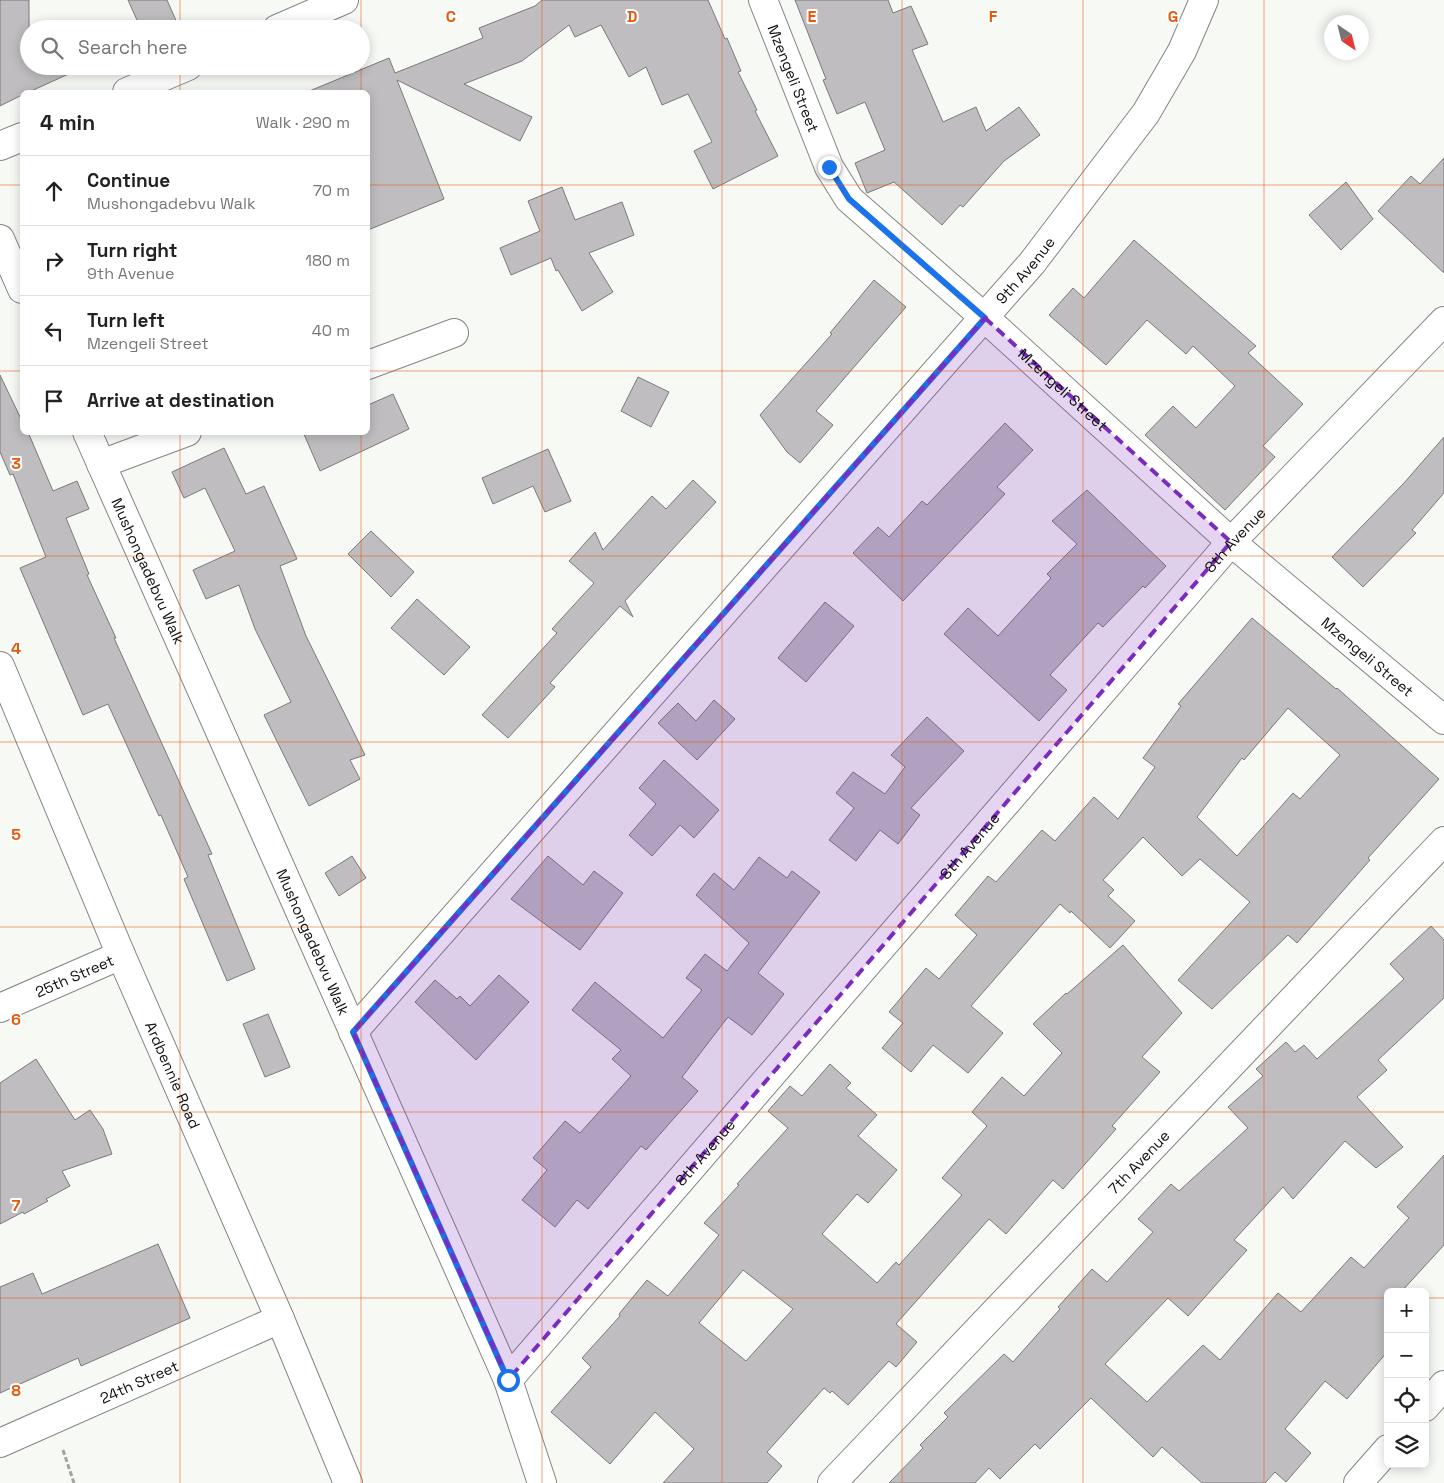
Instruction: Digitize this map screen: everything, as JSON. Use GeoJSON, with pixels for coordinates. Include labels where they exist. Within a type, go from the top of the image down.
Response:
{"type":"FeatureCollection","features":[{"type":"Feature","properties":{"kind":"street"},"geometry":{"type":"LineString","coordinates":[[297,20],[344,0]]}},
{"type":"Feature","properties":{"kind":"street","name":"Mzengeli Street"},"geometry":{"type":"LineString","coordinates":[[763,0],[829,167],[849,199],[985,318],[1231,542],[1444,720]]}},
{"type":"Feature","properties":{"kind":"street","name":"9th Avenue"},"geometry":{"type":"LineString","coordinates":[[353,1032],[1032,263],[1146,113],[1182,51],[1204,0]]}},
{"type":"Feature","properties":{"kind":"street"},"geometry":{"type":"LineString","coordinates":[[132,90],[167,75]]}},
{"type":"Feature","properties":{"kind":"street"},"geometry":{"type":"LineString","coordinates":[[0,146],[20,138]]}},
{"type":"Feature","properties":{"kind":"street"},"geometry":{"type":"LineString","coordinates":[[0,239],[20,284]]}},
{"type":"Feature","properties":{"kind":"street","name":"8th Avenue"},"geometry":{"type":"LineString","coordinates":[[508,1380],[1231,542],[1444,320]]}},
{"type":"Feature","properties":{"kind":"street"},"geometry":{"type":"LineString","coordinates":[[370,364],[454,332]]}},
{"type":"Feature","properties":{"kind":"street","name":"Mushongadebvu Walk"},"geometry":{"type":"LineString","coordinates":[[88,435],[508,1380],[542,1483]]}},
{"type":"Feature","properties":{"kind":"street"},"geometry":{"type":"LineString","coordinates":[[102,464],[179,435]]}},
{"type":"Feature","properties":{"kind":"street","name":"Ardbennie Road"},"geometry":{"type":"LineString","coordinates":[[0,666],[121,956],[280,1319],[348,1483]]}},
{"type":"Feature","properties":{"kind":"street","name":"7th Avenue"},"geometry":{"type":"LineString","coordinates":[[832,1483],[1444,841]]}},
{"type":"Feature","properties":{"kind":"street","name":"25th Street"},"geometry":{"type":"LineString","coordinates":[[0,1008],[121,956]]}},
{"type":"Feature","properties":{"kind":"street","name":"24th Street"},"geometry":{"type":"LineString","coordinates":[[0,1443],[280,1319]]}},
{"type":"Feature","properties":{"kind":"street"},"geometry":{"type":"LineString","coordinates":[[1429,1402],[1444,1385]]}},
{"type":"Feature","properties":{"kind":"street"},"geometry":{"type":"LineString","coordinates":[[1358,1483],[1384,1454]]}},
{"type":"Feature","properties":{"kind":"highlighted area"},"geometry":{"type":"Polygon","coordinates":[[[985,318],[1231,542],[508,1380],[353,1032],[985,318]]]}},
{"type":"Feature","properties":{"kind":"building"},"geometry":{"type":"Polygon","coordinates":[[[0,0],[29,0],[29,20],[20,20],[20,75],[66,75],[33,90],[20,90],[20,96],[0,106],[0,0]]]}},
{"type":"Feature","properties":{"kind":"building"},"geometry":{"type":"Polygon","coordinates":[[[128,0],[167,0],[176,20],[137,20],[128,0]]]}},
{"type":"Feature","properties":{"kind":"building"},"geometry":{"type":"Polygon","coordinates":[[[542,0],[708,0],[741,71],[738,72],[757,110],[755,111],[778,156],[713,189],[694,151],[712,142],[688,94],[662,105],[646,67],[629,77],[601,25],[575,37],[569,25],[522,61],[464,84],[532,117],[520,141],[397,80],[444,199],[370,229],[370,90],[312,90],[348,75],[370,75],[370,66],[389,58],[395,73],[483,38],[479,28],[535,6],[542,0]]]}},
{"type":"Feature","properties":{"kind":"building"},"geometry":{"type":"Polygon","coordinates":[[[795,0],[888,0],[893,13],[911,6],[928,44],[912,50],[943,122],[976,107],[986,131],[1019,107],[1040,135],[1004,161],[963,207],[960,205],[942,225],[894,182],[867,193],[855,163],[885,150],[865,102],[837,114],[823,80],[826,79],[795,0]]]}},
{"type":"Feature","properties":{"kind":"building"},"geometry":{"type":"Polygon","coordinates":[[[1444,158],[1444,273],[1378,211],[1411,176],[1420,184],[1444,158]]]}},
{"type":"Feature","properties":{"kind":"building"},"geometry":{"type":"Polygon","coordinates":[[[1346,182],[1373,219],[1341,250],[1309,215],[1346,182]]]}},
{"type":"Feature","properties":{"kind":"building"},"geometry":{"type":"Polygon","coordinates":[[[562,187],[575,220],[622,202],[634,235],[589,253],[613,292],[582,311],[558,270],[556,271],[551,258],[511,275],[500,248],[540,231],[528,201],[562,187]]]}},
{"type":"Feature","properties":{"kind":"building"},"geometry":{"type":"Polygon","coordinates":[[[1134,240],[1256,346],[1248,353],[1303,404],[1263,446],[1275,457],[1225,510],[1145,435],[1173,406],[1196,428],[1235,386],[1193,346],[1186,354],[1147,320],[1106,365],[1049,315],[1073,288],[1084,298],[1134,240]]]}},
{"type":"Feature","properties":{"kind":"building"},"geometry":{"type":"Polygon","coordinates":[[[874,280],[906,307],[816,411],[833,425],[800,463],[787,452],[760,415],[832,334],[830,333],[874,280]]]}},
{"type":"Feature","properties":{"kind":"building"},"geometry":{"type":"Polygon","coordinates":[[[0,375],[20,417],[20,435],[29,435],[53,491],[77,481],[89,509],[66,518],[89,574],[87,575],[116,638],[114,638],[212,854],[208,855],[255,969],[227,981],[184,879],[188,877],[161,815],[159,816],[108,704],[83,715],[20,568],[46,557],[13,474],[10,475],[0,452],[0,375]]]}},
{"type":"Feature","properties":{"kind":"building"},"geometry":{"type":"Polygon","coordinates":[[[638,377],[669,392],[651,427],[621,411],[638,377]]]}},
{"type":"Feature","properties":{"kind":"building"},"geometry":{"type":"Polygon","coordinates":[[[393,394],[409,429],[320,471],[304,435],[370,435],[370,404],[393,394]]]}},
{"type":"Feature","properties":{"kind":"building"},"geometry":{"type":"Polygon","coordinates":[[[1005,423],[1033,450],[997,487],[1005,494],[903,601],[853,553],[878,527],[889,537],[922,501],[927,505],[1005,423]]]}},
{"type":"Feature","properties":{"kind":"building"},"geometry":{"type":"Polygon","coordinates":[[[1444,437],[1444,493],[1412,530],[1416,533],[1363,587],[1332,557],[1404,483],[1444,437]]]}},
{"type":"Feature","properties":{"kind":"building"},"geometry":{"type":"Polygon","coordinates":[[[224,448],[246,494],[264,486],[297,559],[280,566],[306,636],[365,755],[350,760],[360,779],[309,806],[264,715],[291,702],[255,629],[239,585],[206,599],[193,570],[235,551],[205,488],[184,498],[172,472],[224,448]]]}},
{"type":"Feature","properties":{"kind":"building"},"geometry":{"type":"Polygon","coordinates":[[[548,449],[571,501],[545,512],[533,486],[493,504],[482,478],[548,449]]]}},
{"type":"Feature","properties":{"kind":"building"},"geometry":{"type":"Polygon","coordinates":[[[693,480],[716,502],[625,601],[633,617],[620,606],[550,683],[555,687],[508,738],[482,715],[557,633],[552,629],[594,583],[569,561],[595,532],[603,550],[652,496],[666,509],[693,480]]]}},
{"type":"Feature","properties":{"kind":"building"},"geometry":{"type":"Polygon","coordinates":[[[1087,490],[1166,566],[1145,588],[1143,586],[1103,627],[1098,623],[1050,675],[1067,690],[1039,721],[944,634],[968,608],[998,636],[1051,578],[1047,574],[1077,544],[1052,521],[1087,490]]]}},
{"type":"Feature","properties":{"kind":"building"},"geometry":{"type":"Polygon","coordinates":[[[371,531],[414,572],[391,597],[348,554],[371,531]]]}},
{"type":"Feature","properties":{"kind":"building"},"geometry":{"type":"Polygon","coordinates":[[[417,599],[470,647],[444,675],[391,628],[417,599]]]}},
{"type":"Feature","properties":{"kind":"building"},"geometry":{"type":"Polygon","coordinates":[[[825,602],[854,626],[806,682],[778,658],[825,602]]]}},
{"type":"Feature","properties":{"kind":"building"},"geometry":{"type":"Polygon","coordinates":[[[1252,618],[1337,688],[1439,779],[1368,858],[1370,860],[1297,943],[1288,935],[1212,1009],[1178,980],[1250,902],[1200,859],[1182,876],[1143,837],[1103,880],[1114,890],[1108,896],[1135,921],[1110,948],[1071,911],[1070,913],[1060,904],[971,1006],[1003,1033],[968,1073],[933,1045],[911,1072],[882,1048],[903,1023],[889,1012],[926,968],[939,979],[977,935],[955,915],[988,876],[996,882],[1042,830],[1055,841],[1094,797],[1118,819],[1155,767],[1143,758],[1181,706],[1178,704],[1252,618]],[[1288,708],[1244,760],[1242,758],[1197,817],[1237,856],[1293,793],[1300,799],[1340,755],[1288,708]]]}},
{"type":"Feature","properties":{"kind":"building"},"geometry":{"type":"Polygon","coordinates":[[[714,700],[735,719],[697,760],[658,723],[678,703],[696,721],[714,700]]]}},
{"type":"Feature","properties":{"kind":"building"},"geometry":{"type":"Polygon","coordinates":[[[927,717],[964,751],[911,808],[920,815],[898,844],[880,830],[856,861],[829,840],[854,808],[836,793],[853,772],[885,794],[905,767],[891,755],[927,717]]]}},
{"type":"Feature","properties":{"kind":"building"},"geometry":{"type":"Polygon","coordinates":[[[664,760],[719,810],[694,838],[680,825],[652,856],[629,835],[656,804],[639,788],[664,760]]]}},
{"type":"Feature","properties":{"kind":"building"},"geometry":{"type":"Polygon","coordinates":[[[352,856],[366,878],[339,896],[325,873],[352,856]]]}},
{"type":"Feature","properties":{"kind":"building"},"geometry":{"type":"Polygon","coordinates":[[[548,856],[583,885],[594,871],[623,893],[580,950],[511,899],[548,856]]]}},
{"type":"Feature","properties":{"kind":"building"},"geometry":{"type":"Polygon","coordinates":[[[759,857],[787,878],[792,871],[820,892],[758,973],[784,994],[752,1035],[728,1017],[682,1077],[698,1091],[646,1150],[641,1146],[588,1209],[577,1200],[555,1227],[522,1200],[547,1170],[533,1158],[565,1121],[580,1133],[631,1076],[612,1059],[621,1050],[572,1010],[595,982],[663,1038],[702,990],[686,978],[705,954],[727,971],[749,943],[696,895],[714,873],[734,890],[759,857]]]}},
{"type":"Feature","properties":{"kind":"building"},"geometry":{"type":"Polygon","coordinates":[[[1431,926],[1444,940],[1444,998],[1378,1060],[1387,1070],[1357,1097],[1403,1147],[1376,1168],[1345,1141],[1293,1199],[1283,1187],[1234,1240],[1247,1250],[1188,1316],[1168,1298],[1105,1364],[1147,1402],[1203,1345],[1220,1360],[1278,1293],[1301,1312],[1351,1257],[1364,1268],[1409,1218],[1397,1207],[1444,1155],[1444,1245],[1405,1288],[1384,1288],[1384,1356],[1347,1399],[1325,1381],[1285,1429],[1311,1453],[1286,1482],[1275,1472],[1265,1483],[1202,1483],[1162,1447],[1153,1457],[1091,1398],[1040,1449],[1035,1444],[1000,1479],[989,1468],[975,1483],[889,1483],[923,1448],[920,1445],[948,1417],[944,1413],[1004,1354],[1013,1362],[1060,1309],[1058,1307],[1092,1269],[1107,1282],[1153,1232],[1138,1219],[1171,1184],[1179,1191],[1248,1128],[1228,1107],[1263,1076],[1256,1069],[1286,1042],[1295,1052],[1304,1045],[1317,1059],[1404,979],[1390,964],[1431,926]]]}},
{"type":"Feature","properties":{"kind":"building"},"geometry":{"type":"Polygon","coordinates":[[[1123,945],[1182,1013],[1142,1057],[1160,1072],[1112,1126],[1116,1129],[1063,1189],[1053,1180],[1006,1234],[989,1219],[896,1324],[917,1342],[896,1367],[889,1361],[848,1405],[832,1391],[830,1393],[824,1388],[767,1452],[782,1466],[767,1483],[663,1483],[694,1449],[655,1412],[610,1464],[551,1412],[591,1367],[582,1358],[620,1316],[619,1314],[647,1280],[668,1296],[719,1235],[704,1223],[788,1128],[768,1111],[790,1086],[802,1096],[830,1064],[851,1083],[846,1088],[877,1115],[858,1136],[897,1170],[868,1203],[857,1194],[822,1234],[877,1283],[896,1262],[899,1265],[962,1195],[942,1178],[987,1126],[972,1112],[1002,1077],[1024,1096],[1062,1053],[1033,1024],[1123,945]],[[743,1270],[699,1323],[746,1361],[793,1309],[743,1270]]]}},
{"type":"Feature","properties":{"kind":"building"},"geometry":{"type":"Polygon","coordinates":[[[499,975],[529,1002],[476,1060],[415,1002],[435,980],[457,999],[460,996],[470,1006],[499,975]]]}},
{"type":"Feature","properties":{"kind":"building"},"geometry":{"type":"Polygon","coordinates":[[[268,1014],[290,1067],[265,1077],[243,1024],[268,1014]]]}},
{"type":"Feature","properties":{"kind":"building"},"geometry":{"type":"Polygon","coordinates":[[[36,1059],[75,1120],[90,1110],[103,1129],[112,1154],[62,1171],[70,1186],[46,1199],[48,1201],[0,1224],[0,1083],[36,1059]]]}},
{"type":"Feature","properties":{"kind":"building"},"geometry":{"type":"Polygon","coordinates":[[[158,1244],[190,1318],[81,1366],[78,1358],[0,1393],[0,1287],[33,1273],[42,1294],[158,1244]]]}},
{"type":"Feature","properties":{"kind":"route"},"geometry":{"type":"LineString","coordinates":[[508,1380],[353,1032],[985,318],[849,199],[829,167]]}}]}
